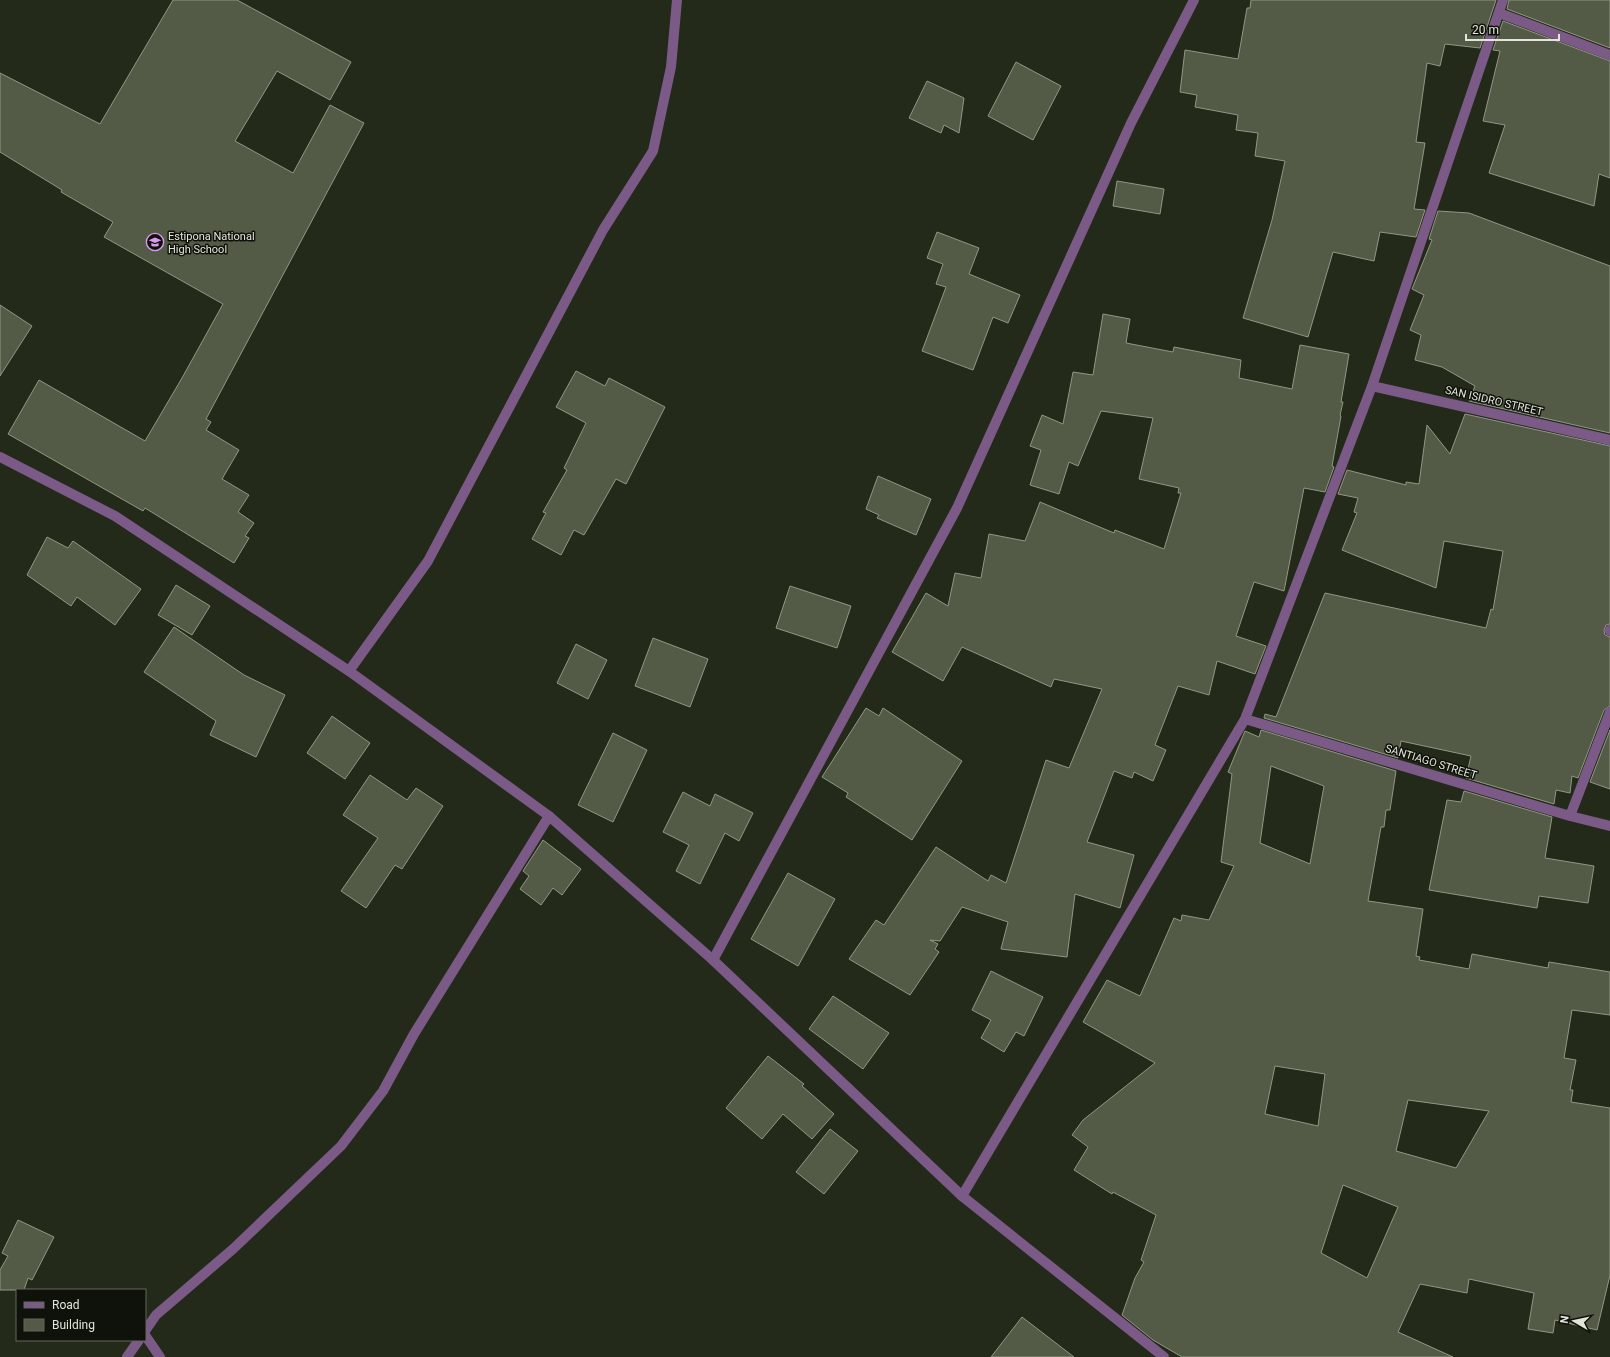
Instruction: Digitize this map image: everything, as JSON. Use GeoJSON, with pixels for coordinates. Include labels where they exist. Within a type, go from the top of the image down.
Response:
{"type":"FeatureCollection","features":[{"type":"Feature","properties":{"kind":"street"},"geometry":{"type":"LineString","coordinates":[[349,671],[428,561],[603,230],[653,151],[672,67],[677,0]]}},
{"type":"Feature","properties":{"kind":"street"},"geometry":{"type":"LineString","coordinates":[[713,960],[957,508],[1131,123],[1193,0]]}},
{"type":"Feature","properties":{"kind":"street"},"geometry":{"type":"LineString","coordinates":[[962,1196],[1245,719],[1372,386],[1504,0]]}},
{"type":"Feature","properties":{"kind":"street"},"geometry":{"type":"LineString","coordinates":[[1499,13],[1610,55]]}},
{"type":"Feature","properties":{"kind":"street","name":"SAN ISIDRO STREET"},"geometry":{"type":"LineString","coordinates":[[1372,386],[1610,440]]}},
{"type":"Feature","properties":{"kind":"street"},"geometry":{"type":"LineString","coordinates":[[0,457],[115,516],[349,671],[549,816],[713,960],[962,1196],[1164,1357]]}},
{"type":"Feature","properties":{"kind":"street"},"geometry":{"type":"LineString","coordinates":[[1570,816],[1610,712]]}},
{"type":"Feature","properties":{"kind":"street","name":"SANTIAGO STREET"},"geometry":{"type":"LineString","coordinates":[[1245,719],[1570,816],[1610,826]]}},
{"type":"Feature","properties":{"kind":"street"},"geometry":{"type":"LineString","coordinates":[[146,1329],[156,1314],[233,1249],[341,1146],[383,1091],[414,1034],[549,816]]}},
{"type":"Feature","properties":{"kind":"street"},"geometry":{"type":"LineString","coordinates":[[146,1336],[160,1357]]}},
{"type":"Feature","properties":{"kind":"street"},"geometry":{"type":"LineString","coordinates":[[127,1357],[138,1341]]}},
{"type":"Feature","properties":{"kind":"building"},"geometry":{"type":"Polygon","coordinates":[[[173,0],[237,0],[351,62],[330,100],[277,71],[235,141],[293,173],[330,105],[364,123],[206,419],[211,422],[206,430],[239,450],[222,479],[249,495],[238,512],[254,523],[245,536],[249,538],[234,563],[145,508],[143,511],[8,434],[39,380],[145,441],[223,304],[104,237],[113,222],[61,192],[62,190],[0,152],[0,73],[100,124],[173,0]]]}},
{"type":"Feature","properties":{"kind":"building"},"geometry":{"type":"Polygon","coordinates":[[[1251,0],[1496,0],[1480,48],[1445,44],[1440,66],[1427,63],[1416,142],[1425,143],[1414,209],[1425,210],[1416,237],[1380,232],[1374,261],[1333,252],[1308,337],[1243,318],[1272,220],[1285,161],[1255,156],[1258,133],[1236,130],[1238,115],[1195,107],[1197,95],[1180,92],[1185,50],[1238,59],[1247,8],[1250,8],[1251,0]]]}},
{"type":"Feature","properties":{"kind":"building"},"geometry":{"type":"Polygon","coordinates":[[[1509,0],[1610,0],[1610,48],[1507,9],[1509,0]]]}},
{"type":"Feature","properties":{"kind":"building"},"geometry":{"type":"Polygon","coordinates":[[[1503,21],[1610,61],[1610,178],[1599,174],[1594,206],[1489,173],[1505,125],[1483,121],[1500,51],[1493,50],[1503,21]]]}},
{"type":"Feature","properties":{"kind":"building"},"geometry":{"type":"Polygon","coordinates":[[[1016,62],[1061,86],[1033,140],[988,116],[1016,62]]]}},
{"type":"Feature","properties":{"kind":"building"},"geometry":{"type":"Polygon","coordinates":[[[927,81],[964,98],[959,133],[944,125],[941,133],[909,118],[927,81]]]}},
{"type":"Feature","properties":{"kind":"building"},"geometry":{"type":"Polygon","coordinates":[[[1117,181],[1164,189],[1160,214],[1113,206],[1117,181]]]}},
{"type":"Feature","properties":{"kind":"building"},"geometry":{"type":"Polygon","coordinates":[[[1438,211],[1469,213],[1610,266],[1610,433],[1469,401],[1475,386],[1442,367],[1415,360],[1421,335],[1410,330],[1424,295],[1412,289],[1432,240],[1429,239],[1438,211]]]}},
{"type":"Feature","properties":{"kind":"building"},"geometry":{"type":"Polygon","coordinates":[[[937,232],[979,248],[969,274],[1020,295],[1008,323],[993,317],[973,370],[922,351],[946,287],[936,284],[943,264],[927,258],[937,232]]]}},
{"type":"Feature","properties":{"kind":"building"},"geometry":{"type":"Polygon","coordinates":[[[0,305],[32,326],[0,376],[0,305]]]}},
{"type":"Feature","properties":{"kind":"building"},"geometry":{"type":"Polygon","coordinates":[[[1103,314],[1130,319],[1126,343],[1173,352],[1174,347],[1241,360],[1239,378],[1292,389],[1300,345],[1349,354],[1341,402],[1343,402],[1341,416],[1332,466],[1334,467],[1325,492],[1304,488],[1284,591],[1254,582],[1236,636],[1266,646],[1255,674],[1217,661],[1209,695],[1178,686],[1155,745],[1166,750],[1153,781],[1134,772],[1132,778],[1114,771],[1087,842],[1134,855],[1120,908],[1075,894],[1067,957],[1001,949],[1008,922],[962,907],[940,941],[930,940],[938,944],[935,949],[939,952],[910,995],[849,959],[876,920],[884,925],[936,847],[988,881],[991,875],[1006,883],[1046,760],[1069,768],[1102,689],[1054,679],[1051,687],[962,647],[943,681],[892,652],[926,593],[948,606],[955,573],[981,578],[989,534],[1025,541],[1040,502],[1114,533],[1115,530],[1164,549],[1181,493],[1178,493],[1179,488],[1139,479],[1153,418],[1101,411],[1078,466],[1069,462],[1059,494],[1030,485],[1041,450],[1030,446],[1042,415],[1063,424],[1073,372],[1093,375],[1103,314]]]}},
{"type":"Feature","properties":{"kind":"building"},"geometry":{"type":"Polygon","coordinates":[[[576,371],[605,386],[609,378],[665,407],[626,484],[616,479],[584,535],[574,530],[561,555],[532,539],[546,513],[543,512],[567,470],[564,468],[586,423],[556,407],[576,371]]]}},
{"type":"Feature","properties":{"kind":"building"},"geometry":{"type":"Polygon","coordinates":[[[1465,414],[1610,446],[1610,624],[1606,625],[1604,630],[1605,635],[1610,637],[1610,706],[1604,710],[1578,778],[1572,776],[1570,793],[1556,790],[1554,804],[1466,778],[1471,756],[1401,741],[1398,758],[1264,718],[1265,714],[1276,717],[1325,593],[1486,628],[1491,609],[1493,610],[1503,551],[1444,541],[1436,588],[1342,550],[1357,513],[1354,512],[1358,498],[1338,494],[1347,470],[1406,485],[1406,482],[1419,484],[1427,425],[1450,454],[1465,414]]]}},
{"type":"Feature","properties":{"kind":"building"},"geometry":{"type":"Polygon","coordinates":[[[878,476],[931,499],[916,535],[877,518],[879,515],[866,509],[878,476]]]}},
{"type":"Feature","properties":{"kind":"building"},"geometry":{"type":"Polygon","coordinates":[[[47,537],[68,548],[73,541],[141,589],[115,625],[77,597],[71,606],[27,575],[47,537]]]}},
{"type":"Feature","properties":{"kind":"building"},"geometry":{"type":"Polygon","coordinates":[[[176,585],[210,606],[192,635],[158,615],[176,585]]]}},
{"type":"Feature","properties":{"kind":"building"},"geometry":{"type":"Polygon","coordinates":[[[790,586],[851,606],[837,648],[776,628],[790,586]]]}},
{"type":"Feature","properties":{"kind":"building"},"geometry":{"type":"Polygon","coordinates":[[[174,627],[244,675],[285,695],[256,757],[210,735],[216,721],[144,672],[174,627]]]}},
{"type":"Feature","properties":{"kind":"building"},"geometry":{"type":"Polygon","coordinates":[[[653,638],[708,659],[690,707],[635,686],[653,638]]]}},
{"type":"Feature","properties":{"kind":"building"},"geometry":{"type":"Polygon","coordinates":[[[576,644],[607,660],[588,699],[557,683],[576,644]]]}},
{"type":"Feature","properties":{"kind":"building"},"geometry":{"type":"Polygon","coordinates":[[[866,708],[879,716],[883,708],[962,761],[912,840],[846,797],[848,793],[822,777],[866,708]]]}},
{"type":"Feature","properties":{"kind":"building"},"geometry":{"type":"Polygon","coordinates":[[[332,716],[370,743],[345,779],[307,753],[332,716]]]}},
{"type":"Feature","properties":{"kind":"building"},"geometry":{"type":"Polygon","coordinates":[[[1261,730],[1396,771],[1390,810],[1386,810],[1384,827],[1381,827],[1368,901],[1423,909],[1416,956],[1420,957],[1419,960],[1469,969],[1472,954],[1548,968],[1549,962],[1610,972],[1610,1015],[1572,1010],[1564,1058],[1576,1060],[1570,1090],[1573,1090],[1571,1102],[1610,1108],[1610,1275],[1597,1330],[1555,1320],[1553,1333],[1528,1329],[1534,1293],[1469,1279],[1467,1293],[1420,1284],[1398,1332],[1453,1357],[1182,1357],[1153,1340],[1122,1315],[1135,1278],[1144,1262],[1141,1260],[1156,1215],[1113,1192],[1112,1194],[1074,1170],[1088,1147],[1072,1135],[1083,1120],[1155,1063],[1083,1022],[1107,980],[1140,996],[1174,918],[1181,921],[1182,915],[1209,920],[1234,866],[1221,862],[1232,774],[1228,772],[1245,731],[1259,737],[1261,730]],[[1271,766],[1260,843],[1310,864],[1324,786],[1271,766]],[[1275,1066],[1265,1114],[1318,1126],[1325,1074],[1275,1066]],[[1408,1100],[1396,1151],[1456,1168],[1489,1111],[1408,1100]],[[1343,1185],[1321,1253],[1367,1278],[1398,1207],[1343,1185]]]}},
{"type":"Feature","properties":{"kind":"building"},"geometry":{"type":"Polygon","coordinates":[[[1610,730],[1610,789],[1590,782],[1610,730]]]}},
{"type":"Feature","properties":{"kind":"building"},"geometry":{"type":"Polygon","coordinates":[[[613,733],[647,750],[613,822],[578,805],[613,733]]]}},
{"type":"Feature","properties":{"kind":"building"},"geometry":{"type":"Polygon","coordinates":[[[370,775],[407,800],[416,788],[443,806],[402,869],[395,865],[366,908],[341,891],[378,838],[343,815],[370,775]]]}},
{"type":"Feature","properties":{"kind":"building"},"geometry":{"type":"Polygon","coordinates":[[[1464,791],[1552,817],[1545,858],[1594,866],[1588,903],[1539,896],[1537,908],[1429,890],[1447,800],[1461,802],[1464,791]]]}},
{"type":"Feature","properties":{"kind":"building"},"geometry":{"type":"Polygon","coordinates":[[[683,792],[710,806],[715,794],[753,813],[739,841],[725,833],[700,884],[676,871],[689,845],[663,832],[683,792]]]}},
{"type":"Feature","properties":{"kind":"building"},"geometry":{"type":"Polygon","coordinates":[[[543,840],[581,869],[562,895],[553,888],[541,905],[520,889],[529,876],[523,871],[543,840]]]}},
{"type":"Feature","properties":{"kind":"building"},"geometry":{"type":"Polygon","coordinates":[[[788,873],[835,899],[798,966],[751,939],[788,873]]]}},
{"type":"Feature","properties":{"kind":"building"},"geometry":{"type":"Polygon","coordinates":[[[991,971],[1043,997],[1024,1036],[1016,1032],[1004,1052],[981,1038],[991,1020],[972,1010],[991,971]]]}},
{"type":"Feature","properties":{"kind":"building"},"geometry":{"type":"Polygon","coordinates":[[[833,996],[889,1033],[863,1069],[809,1029],[833,996]]]}},
{"type":"Feature","properties":{"kind":"building"},"geometry":{"type":"Polygon","coordinates":[[[768,1056],[804,1084],[802,1086],[834,1114],[812,1139],[783,1114],[762,1139],[726,1108],[768,1056]]]}},
{"type":"Feature","properties":{"kind":"building"},"geometry":{"type":"Polygon","coordinates":[[[830,1129],[858,1151],[824,1194],[796,1172],[830,1129]]]}},
{"type":"Feature","properties":{"kind":"building"},"geometry":{"type":"Polygon","coordinates":[[[18,1220],[54,1237],[32,1280],[28,1278],[24,1289],[0,1290],[0,1270],[8,1256],[2,1253],[18,1220]]]}},
{"type":"Feature","properties":{"kind":"building"},"geometry":{"type":"Polygon","coordinates":[[[1022,1317],[1074,1357],[991,1357],[1022,1317]]]}},
{"type":"Feature","properties":{"kind":"place","name":"Estipona National High School"},"geometry":{"type":"Point","coordinates":[155,242]}}]}
